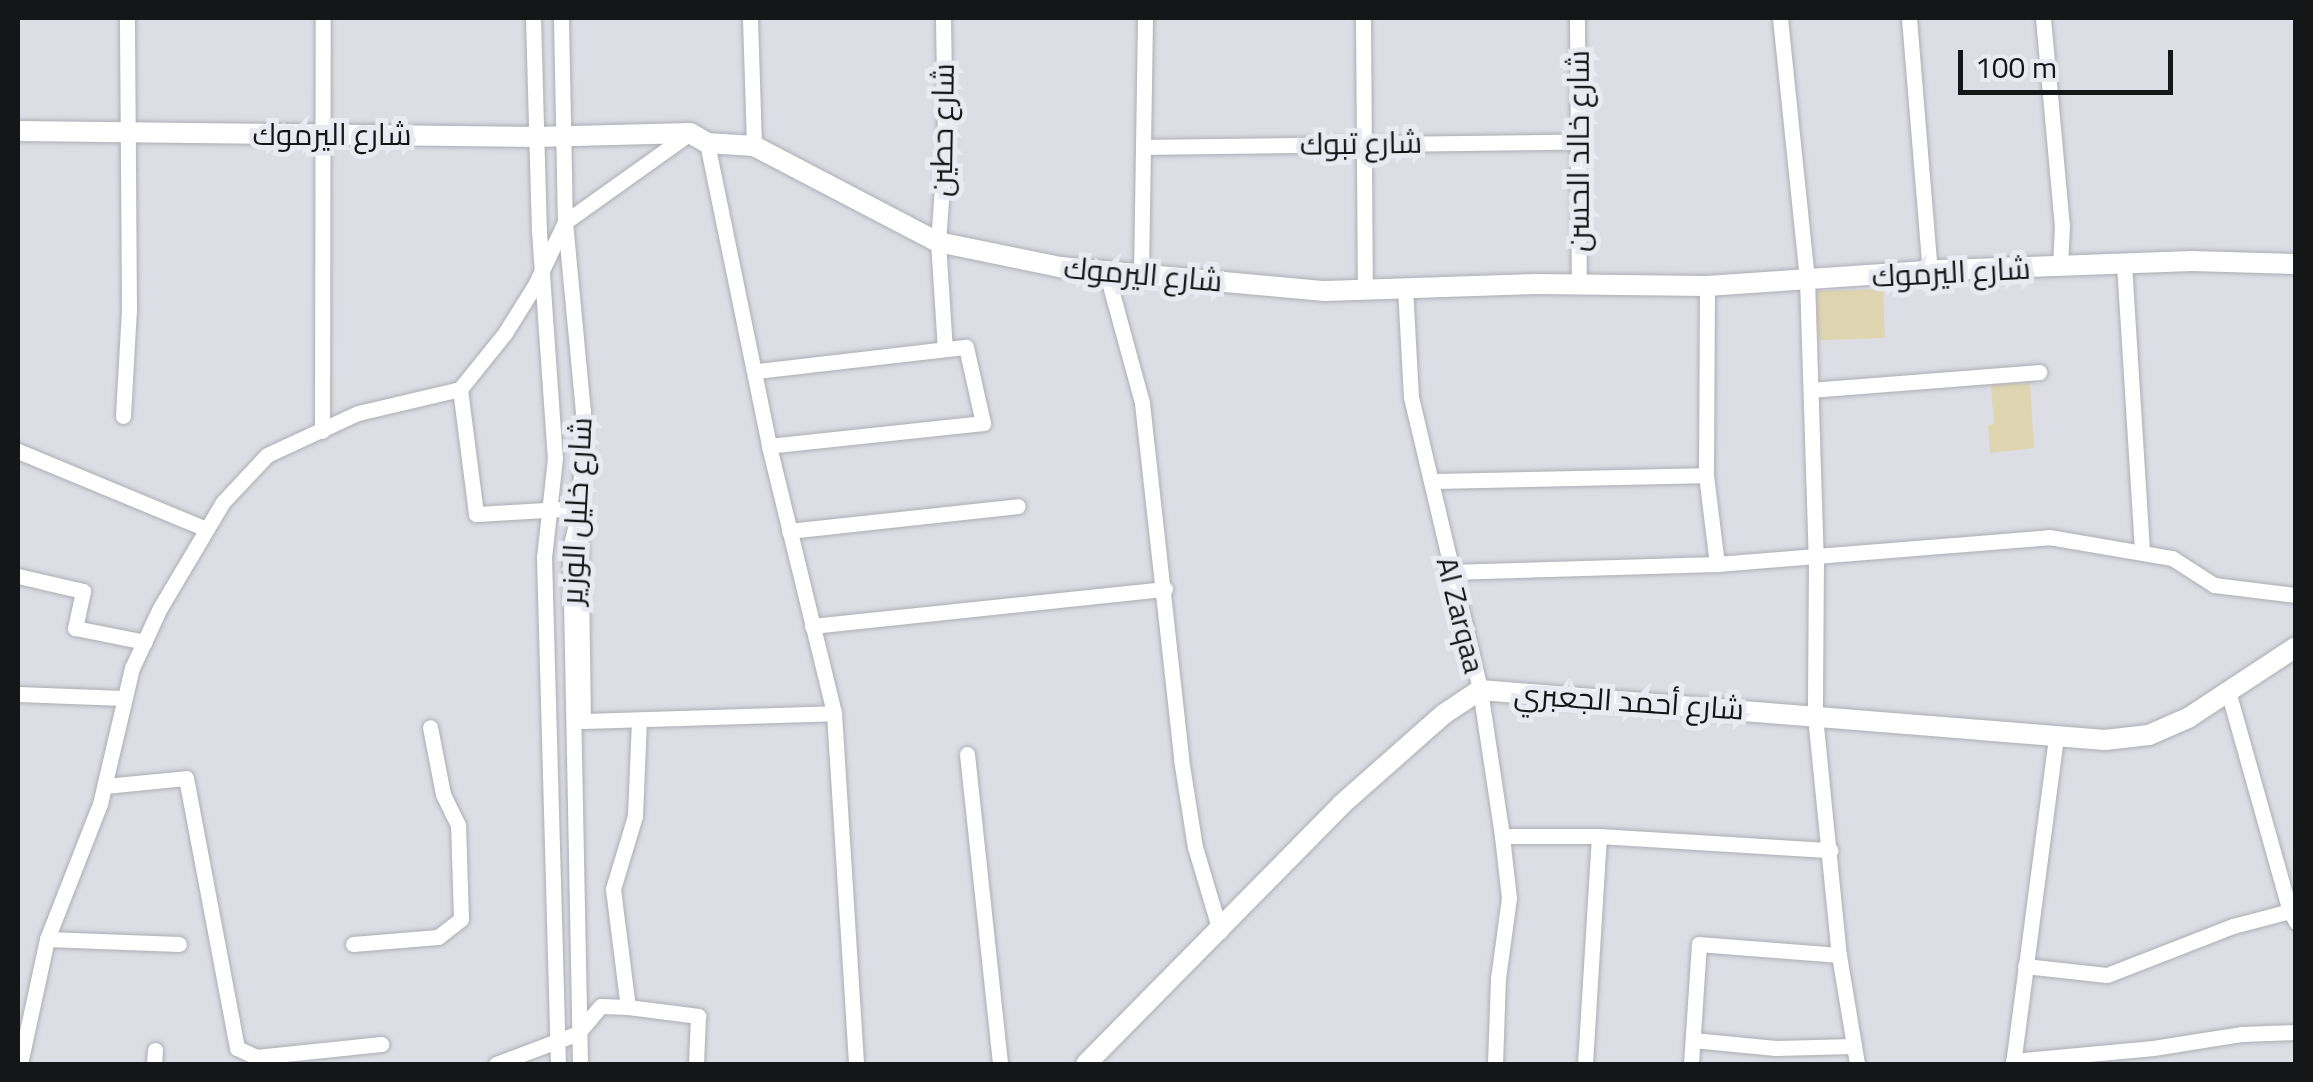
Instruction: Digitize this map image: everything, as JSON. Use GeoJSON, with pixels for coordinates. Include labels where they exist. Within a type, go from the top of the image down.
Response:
{"type":"FeatureCollection","features":[{"type":"Feature","properties":{"kind":"street"},"geometry":{"type":"LineString","coordinates":[[123,416],[129,310],[127,18]]}},
{"type":"Feature","properties":{"kind":"street"},"geometry":{"type":"LineString","coordinates":[[322,431],[324,18]]}},
{"type":"Feature","properties":{"kind":"street","name":"شارع خليل الوزير"},"geometry":{"type":"LineString","coordinates":[[533,18],[542,269],[555,458],[544,557],[558,1064]]}},
{"type":"Feature","properties":{"kind":"street","name":"شارع خليل الوزير"},"geometry":{"type":"LineString","coordinates":[[562,18],[565,222],[583,412],[580,508],[570,548],[580,1064]]}},
{"type":"Feature","properties":{"kind":"street"},"geometry":{"type":"LineString","coordinates":[[750,18],[754,146]]}},
{"type":"Feature","properties":{"kind":"street","name":"شارع حطين"},"geometry":{"type":"LineString","coordinates":[[943,18],[945,145],[938,242],[944,349]]}},
{"type":"Feature","properties":{"kind":"street"},"geometry":{"type":"LineString","coordinates":[[1141,274],[1145,18]]}},
{"type":"Feature","properties":{"kind":"street"},"geometry":{"type":"LineString","coordinates":[[1363,18],[1365,290]]}},
{"type":"Feature","properties":{"kind":"street","name":"شارع خالد الحسن"},"geometry":{"type":"LineString","coordinates":[[1577,18],[1579,285]]}},
{"type":"Feature","properties":{"kind":"street"},"geometry":{"type":"LineString","coordinates":[[1780,18],[1807,280],[1816,558],[1814,716],[1839,955],[1857,1064]]}},
{"type":"Feature","properties":{"kind":"street"},"geometry":{"type":"LineString","coordinates":[[1909,18],[1930,271]]}},
{"type":"Feature","properties":{"kind":"street"},"geometry":{"type":"LineString","coordinates":[[2043,18],[2054,114],[2060,267]]}},
{"type":"Feature","properties":{"kind":"street","name":"شارع اليرموك"},"geometry":{"type":"LineString","coordinates":[[18,131],[698,138],[754,146],[938,242],[1060,267],[1325,290],[1707,286],[1930,271],[2124,264],[2296,264]]}},
{"type":"Feature","properties":{"kind":"street"},"geometry":{"type":"LineString","coordinates":[[20,1064],[48,939],[105,786],[123,698],[145,642],[224,502],[268,456],[358,413],[460,388],[506,333],[565,222],[698,138],[757,371],[769,446],[834,712],[856,1064]]}},
{"type":"Feature","properties":{"kind":"street","name":"شارع تبوك"},"geometry":{"type":"LineString","coordinates":[[1144,147],[1577,142]]}},
{"type":"Feature","properties":{"kind":"street"},"geometry":{"type":"LineString","coordinates":[[2124,264],[2142,552]]}},
{"type":"Feature","properties":{"kind":"street"},"geometry":{"type":"LineString","coordinates":[[1106,271],[1142,403],[1166,589],[1181,759],[1195,847],[1220,931]]}},
{"type":"Feature","properties":{"kind":"street"},"geometry":{"type":"LineString","coordinates":[[1707,286],[1706,476],[1717,564]]}},
{"type":"Feature","properties":{"kind":"street","name":"Al Zarqaa"},"geometry":{"type":"LineString","coordinates":[[1406,287],[1411,397],[1449,572],[1480,690],[1502,836],[1508,898],[1498,978],[1494,1064]]}},
{"type":"Feature","properties":{"kind":"street"},"geometry":{"type":"LineString","coordinates":[[757,371],[966,347],[983,424],[769,446]]}},
{"type":"Feature","properties":{"kind":"street"},"geometry":{"type":"LineString","coordinates":[[1810,390],[2039,372]]}},
{"type":"Feature","properties":{"kind":"street"},"geometry":{"type":"LineString","coordinates":[[460,388],[476,514],[580,508],[583,721],[834,712]]}},
{"type":"Feature","properties":{"kind":"street"},"geometry":{"type":"LineString","coordinates":[[18,451],[206,529]]}},
{"type":"Feature","properties":{"kind":"street"},"geometry":{"type":"LineString","coordinates":[[1431,481],[1706,476]]}},
{"type":"Feature","properties":{"kind":"street"},"geometry":{"type":"LineString","coordinates":[[789,531],[1018,506]]}},
{"type":"Feature","properties":{"kind":"street"},"geometry":{"type":"LineString","coordinates":[[1449,572],[1717,564],[2048,537],[2172,558],[2214,586],[2296,594]]}},
{"type":"Feature","properties":{"kind":"street"},"geometry":{"type":"LineString","coordinates":[[18,576],[84,591],[75,628],[145,642]]}},
{"type":"Feature","properties":{"kind":"street"},"geometry":{"type":"LineString","coordinates":[[812,626],[1166,589]]}},
{"type":"Feature","properties":{"kind":"street","name":"شارع أحمد الجعبري"},"geometry":{"type":"LineString","coordinates":[[1086,1064],[1342,805],[1444,714],[1480,690],[2056,738],[2149,735],[2188,718],[2296,648]]}},
{"type":"Feature","properties":{"kind":"street"},"geometry":{"type":"LineString","coordinates":[[2024,966],[2107,976],[2233,926],[2293,917],[2228,691]]}},
{"type":"Feature","properties":{"kind":"street"},"geometry":{"type":"LineString","coordinates":[[18,694],[123,698]]}},
{"type":"Feature","properties":{"kind":"street"},"geometry":{"type":"LineString","coordinates":[[628,1007],[613,889],[635,816],[639,720]]}},
{"type":"Feature","properties":{"kind":"street"},"geometry":{"type":"LineString","coordinates":[[353,944],[438,936],[461,919],[458,826],[443,794],[430,727]]}},
{"type":"Feature","properties":{"kind":"street"},"geometry":{"type":"LineString","coordinates":[[2056,738],[2013,1063],[2154,1056],[2241,1034],[2296,1032]]}},
{"type":"Feature","properties":{"kind":"street"},"geometry":{"type":"LineString","coordinates":[[967,754],[1000,1064]]}},
{"type":"Feature","properties":{"kind":"street"},"geometry":{"type":"LineString","coordinates":[[105,786],[186,778],[237,1048],[257,1061],[381,1044]]}},
{"type":"Feature","properties":{"kind":"street"},"geometry":{"type":"LineString","coordinates":[[1502,836],[1598,836],[1831,850]]}},
{"type":"Feature","properties":{"kind":"street"},"geometry":{"type":"LineString","coordinates":[[1585,1064],[1598,836]]}},
{"type":"Feature","properties":{"kind":"street"},"geometry":{"type":"LineString","coordinates":[[48,939],[179,944]]}},
{"type":"Feature","properties":{"kind":"street"},"geometry":{"type":"LineString","coordinates":[[1691,1064],[1699,944],[1839,955]]}},
{"type":"Feature","properties":{"kind":"street"},"geometry":{"type":"LineString","coordinates":[[496,1064],[578,1032],[601,1006],[698,1016],[696,1064]]}},
{"type":"Feature","properties":{"kind":"street"},"geometry":{"type":"LineString","coordinates":[[1693,1040],[1776,1056],[1854,1046]]}},
{"type":"Feature","properties":{"kind":"sand"},"geometry":{"type":"Polygon","coordinates":[[[1883,289],[1885,338],[1819,340],[1817,291],[1883,289]]]}},
{"type":"Feature","properties":{"kind":"sand"},"geometry":{"type":"Polygon","coordinates":[[[2030,383],[2034,448],[1990,453],[1988,425],[1994,424],[1991,385],[2030,383]]]}}]}
